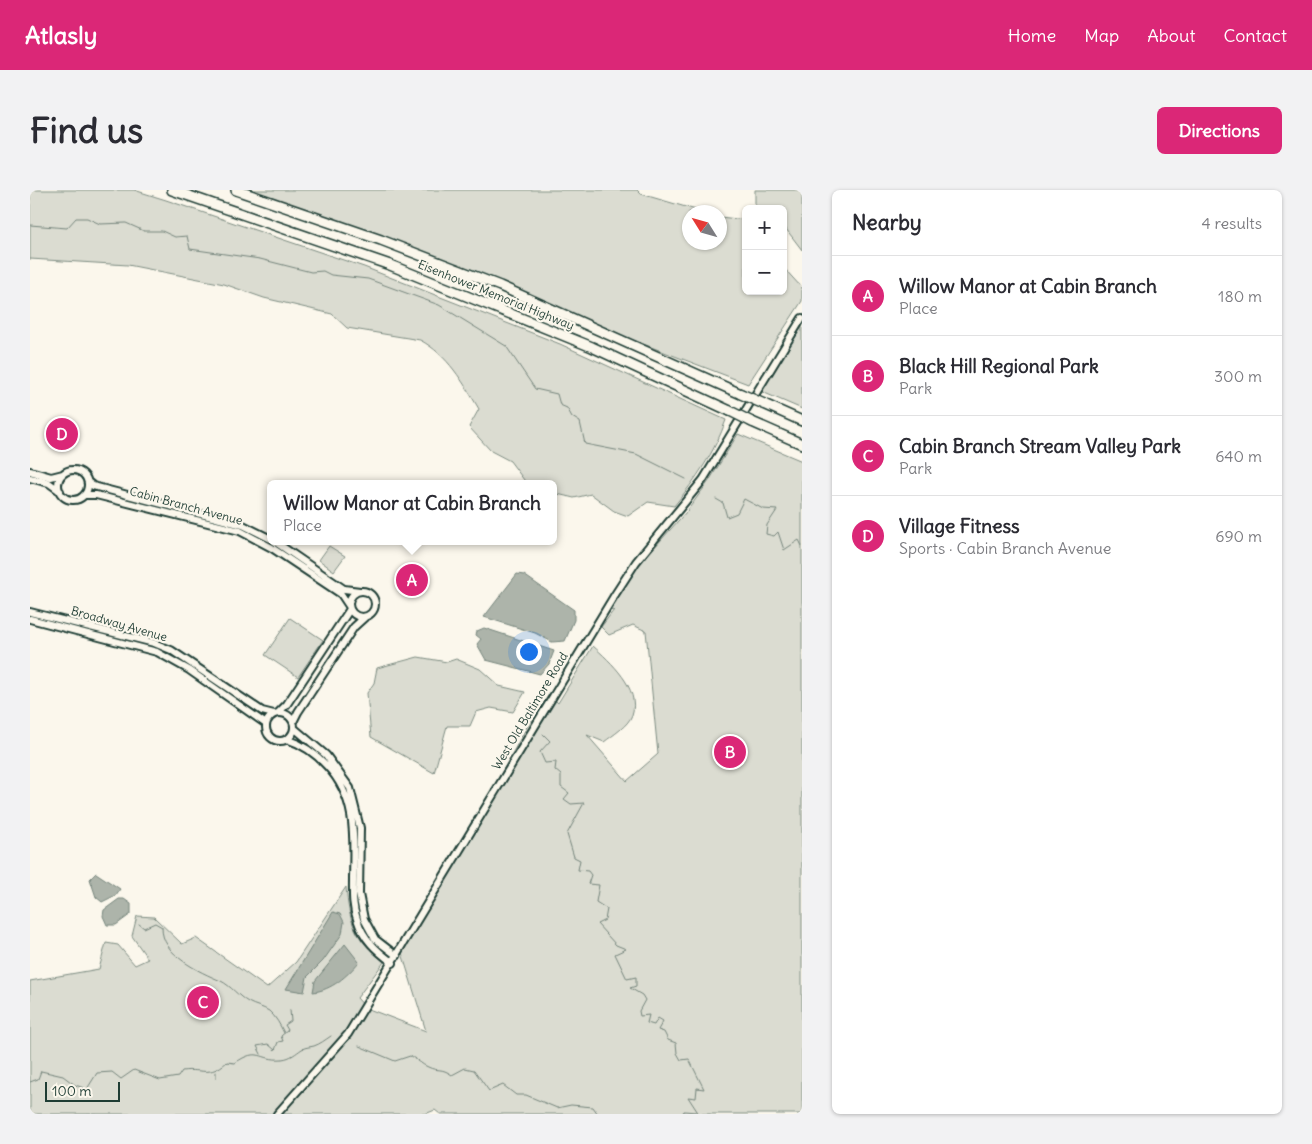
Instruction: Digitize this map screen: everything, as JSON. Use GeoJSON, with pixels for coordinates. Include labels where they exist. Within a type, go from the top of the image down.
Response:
{"type":"FeatureCollection","features":[{"type":"Feature","properties":{"kind":"highway","name":"Eisenhower Memorial Highway"},"geometry":{"type":"LineString","coordinates":[[172,190],[390,265],[592,347],[802,444]]}},
{"type":"Feature","properties":{"kind":"highway","name":"Eisenhower Memorial Highway"},"geometry":{"type":"LineString","coordinates":[[236,190],[381,240],[500,286],[802,421]]}},
{"type":"Feature","properties":{"kind":"street","name":"West Old Baltimore Road"},"geometry":{"type":"LineString","coordinates":[[277,1114],[348,1034],[393,963],[468,834],[609,603],[636,562],[703,480],[802,318]]}},
{"type":"Feature","properties":{"kind":"street"},"geometry":{"type":"LineString","coordinates":[[30,471],[50,477],[77,471],[85,475],[88,482],[84,495],[79,499],[70,499],[49,482],[30,478]]}},
{"type":"Feature","properties":{"kind":"street"},"geometry":{"type":"LineString","coordinates":[[60,491],[60,480],[64,473]]}},
{"type":"Feature","properties":{"kind":"street","name":"Cabin Branch Avenue"},"geometry":{"type":"LineString","coordinates":[[88,482],[93,486],[243,525],[267,537]]}},
{"type":"Feature","properties":{"kind":"street","name":"Cabin Branch Avenue"},"geometry":{"type":"LineString","coordinates":[[84,495],[96,495],[240,531],[272,548],[341,594],[349,608]]}},
{"type":"Feature","properties":{"kind":"street"},"geometry":{"type":"LineString","coordinates":[[280,545],[344,588],[370,594],[374,600],[373,611],[354,627],[298,712],[294,725],[286,739]]}},
{"type":"Feature","properties":{"kind":"street"},"geometry":{"type":"LineString","coordinates":[[360,591],[350,598],[349,608],[287,704],[266,724],[267,733],[274,739],[286,739],[298,743],[322,760],[343,787],[350,803],[354,826],[353,901],[357,920],[367,940],[393,963]]}},
{"type":"Feature","properties":{"kind":"street"},"geometry":{"type":"LineString","coordinates":[[349,608],[358,617],[365,617]]}},
{"type":"Feature","properties":{"kind":"street","name":"Broadway Avenue"},"geometry":{"type":"LineString","coordinates":[[30,612],[154,643],[171,650],[262,711],[276,714]]}},
{"type":"Feature","properties":{"kind":"street","name":"Broadway Avenue"},"geometry":{"type":"LineString","coordinates":[[30,619],[157,652],[189,670],[266,724]]}},
{"type":"Feature","properties":{"kind":"street"},"geometry":{"type":"LineString","coordinates":[[276,714],[289,716],[294,725],[326,755],[350,788],[360,828],[359,894],[364,919],[375,939],[397,956]]}},
{"type":"Feature","properties":{"kind":"shaded area"},"geometry":{"type":"Polygon","coordinates":[[[30,190],[134,190],[364,267],[560,344],[726,420],[722,432],[704,465],[674,506],[648,502],[628,516],[614,511],[591,494],[574,498],[557,494],[557,480],[524,480],[510,461],[491,451],[469,427],[479,409],[461,379],[447,361],[420,340],[347,328],[332,314],[264,298],[224,284],[128,265],[30,259],[30,190]]]}},
{"type":"Feature","properties":{"kind":"shaded area"},"geometry":{"type":"Polygon","coordinates":[[[240,190],[637,190],[641,194],[682,206],[682,250],[727,250],[727,218],[742,220],[742,295],[787,295],[787,271],[802,288],[802,301],[748,384],[240,190]]]}},
{"type":"Feature","properties":{"kind":"shaded area"},"geometry":{"type":"Polygon","coordinates":[[[755,190],[802,190],[802,250],[787,230],[787,205],[755,205],[755,190]]]}},
{"type":"Feature","properties":{"kind":"shaded area"},"geometry":{"type":"Polygon","coordinates":[[[802,326],[802,409],[760,391],[802,326]]]}},
{"type":"Feature","properties":{"kind":"shaded area"},"geometry":{"type":"Polygon","coordinates":[[[738,434],[802,461],[802,1114],[440,1114],[435,1110],[425,1114],[30,1114],[30,981],[99,969],[106,943],[118,945],[135,965],[148,959],[132,936],[137,916],[154,917],[182,944],[196,938],[267,988],[296,962],[346,887],[349,911],[355,929],[366,946],[384,962],[357,998],[366,1008],[426,1031],[402,953],[529,723],[550,695],[558,703],[593,646],[608,659],[622,676],[632,695],[634,705],[632,715],[627,723],[604,742],[587,735],[627,781],[658,754],[646,631],[633,625],[609,635],[601,627],[614,610],[605,612],[636,568],[687,511],[709,481],[738,434]]]}},
{"type":"Feature","properties":{"kind":"shaded area"},"geometry":{"type":"Polygon","coordinates":[[[329,546],[345,556],[334,571],[319,560],[329,546]]]}},
{"type":"Feature","properties":{"kind":"shaded area"},"geometry":{"type":"Polygon","coordinates":[[[517,574],[524,575],[574,610],[574,620],[565,641],[552,642],[535,633],[484,617],[517,574]]]}},
{"type":"Feature","properties":{"kind":"shaded area"},"geometry":{"type":"Polygon","coordinates":[[[290,618],[323,640],[298,677],[265,655],[290,618]]]}},
{"type":"Feature","properties":{"kind":"shaded area"},"geometry":{"type":"Polygon","coordinates":[[[484,628],[554,651],[549,664],[540,674],[486,660],[477,644],[481,639],[476,635],[477,631],[484,628]]]}},
{"type":"Feature","properties":{"kind":"shaded area"},"geometry":{"type":"Polygon","coordinates":[[[418,657],[447,662],[456,659],[480,669],[499,686],[525,692],[513,712],[491,708],[476,712],[470,726],[447,726],[434,773],[371,737],[367,693],[374,683],[377,668],[418,657]]]}},
{"type":"Feature","properties":{"kind":"shaded area"},"geometry":{"type":"Polygon","coordinates":[[[96,873],[120,889],[116,895],[102,902],[96,897],[90,879],[96,873]]]}},
{"type":"Feature","properties":{"kind":"shaded area"},"geometry":{"type":"Polygon","coordinates":[[[119,899],[124,899],[131,904],[131,914],[116,925],[107,925],[103,916],[104,910],[119,899]]]}},
{"type":"Feature","properties":{"kind":"shaded area"},"geometry":{"type":"Polygon","coordinates":[[[333,912],[340,914],[344,922],[342,934],[323,961],[307,977],[304,992],[286,989],[333,912]]]}},
{"type":"Feature","properties":{"kind":"shaded area"},"geometry":{"type":"Polygon","coordinates":[[[345,944],[359,962],[339,982],[320,991],[313,992],[315,981],[345,944]]]}},
{"type":"Feature","properties":{"kind":"waterway"},"geometry":{"type":"LineString","coordinates":[[30,225],[67,228],[76,218],[87,218],[100,224],[126,223],[144,231],[162,231],[175,237],[187,236],[190,249],[260,259],[311,272],[323,271],[331,275],[368,279],[439,305],[506,346],[535,389],[557,394],[560,405],[567,408],[572,417],[580,422],[585,444],[636,454],[686,479]]}},
{"type":"Feature","properties":{"kind":"waterway"},"geometry":{"type":"LineString","coordinates":[[716,499],[723,503],[727,517],[737,513],[744,499],[763,509],[777,510],[767,525],[766,534],[774,536],[778,532],[784,550],[799,540],[802,546]]}},
{"type":"Feature","properties":{"kind":"waterway"},"geometry":{"type":"LineString","coordinates":[[543,734],[550,741],[540,752],[545,763],[556,762],[555,770],[561,775],[561,787],[569,793],[564,799],[571,804],[584,803],[567,834],[574,857],[580,860],[578,870],[588,871],[591,875],[588,884],[599,885],[596,902],[607,909],[605,920],[597,924],[616,945],[626,949],[615,954],[627,979],[636,977],[636,986],[630,988],[642,995],[645,1000],[639,1011],[640,1016],[649,1015],[647,1023],[654,1025],[658,1018],[663,1021],[658,1030],[664,1032],[668,1040],[676,1043],[677,1053],[681,1060],[689,1059],[704,1089],[697,1088],[696,1098],[688,1097],[699,1114]]}},
{"type":"Feature","properties":{"kind":"waterway"},"geometry":{"type":"LineString","coordinates":[[139,924],[144,928],[155,923],[162,927],[163,937],[168,946],[183,961],[225,983],[248,1002],[269,1011],[276,1018],[284,1033]]}},
{"type":"Feature","properties":{"kind":"waterway"},"geometry":{"type":"LineString","coordinates":[[261,1054],[257,1046],[268,1044],[275,1050],[278,1042],[283,1041],[281,1036],[288,1030],[285,1025],[291,1021],[290,1010]]}},
{"type":"Feature","properties":{"kind":"waterway"},"geometry":{"type":"LineString","coordinates":[[30,1082],[38,1079],[41,1071],[63,1076],[75,1085],[87,1089],[97,1073],[112,1072],[121,1079],[134,1070],[160,1080],[178,1077],[182,1071],[215,1070],[227,1062],[235,1063],[249,1055],[259,1055],[275,1059],[285,1058],[304,1048],[314,1046],[331,1036]]}},
{"type":"Feature","properties":{"kind":"waterway"},"geometry":{"type":"LineString","coordinates":[[359,1046],[395,1061],[410,1056],[426,1066],[452,1075],[465,1068],[474,1070],[489,1091],[503,1085],[516,1095],[526,1095],[557,1108],[571,1105],[593,1107],[598,1114]]}},
{"type":"Feature","properties":{"kind":"waterway"},"geometry":{"type":"LineString","coordinates":[[216,1072],[216,1078]]}},
{"type":"Feature","properties":{"kind":"waterway"},"geometry":{"type":"LineString","coordinates":[[682,1114],[684,1111],[696,1112]]}},
{"type":"Feature","properties":{"kind":"place","name":"Village Fitness"},"geometry":{"type":"Point","coordinates":[62,434]}},
{"type":"Feature","properties":{"kind":"place","name":"Willow Manor at Cabin Branch"},"geometry":{"type":"Point","coordinates":[412,580]}},
{"type":"Feature","properties":{"kind":"place","name":"Black Hill Regional Park"},"geometry":{"type":"Point","coordinates":[730,752]}},
{"type":"Feature","properties":{"kind":"place","name":"Cabin Branch Stream Valley Park"},"geometry":{"type":"Point","coordinates":[203,1002]}}]}
